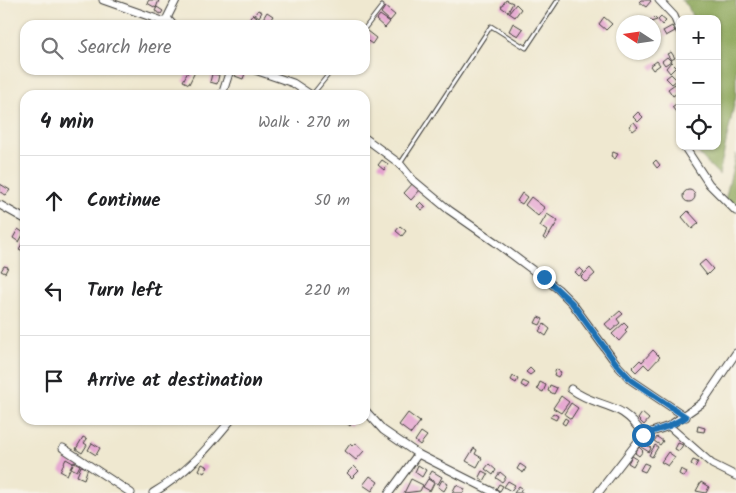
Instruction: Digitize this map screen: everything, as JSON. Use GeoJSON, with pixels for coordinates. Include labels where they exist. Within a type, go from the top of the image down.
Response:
{"type":"FeatureCollection","features":[{"type":"Feature","properties":{"kind":"street"},"geometry":{"type":"LineString","coordinates":[[103,0],[160,20]]}},
{"type":"Feature","properties":{"kind":"street"},"geometry":{"type":"LineString","coordinates":[[169,20],[167,18],[176,0]]}},
{"type":"Feature","properties":{"kind":"street"},"geometry":{"type":"LineString","coordinates":[[660,0],[676,21]]}},
{"type":"Feature","properties":{"kind":"street"},"geometry":{"type":"LineString","coordinates":[[224,90],[228,75]]}},
{"type":"Feature","properties":{"kind":"street"},"geometry":{"type":"LineString","coordinates":[[270,75],[293,83],[304,90]]}},
{"type":"Feature","properties":{"kind":"street"},"geometry":{"type":"LineString","coordinates":[[370,142],[400,164],[413,180],[449,210],[558,289],[572,303],[618,366],[631,380],[686,417]]}},
{"type":"Feature","properties":{"kind":"street"},"geometry":{"type":"LineString","coordinates":[[687,150],[709,184],[736,211]]}},
{"type":"Feature","properties":{"kind":"street"},"geometry":{"type":"LineString","coordinates":[[0,205],[20,216]]}},
{"type":"Feature","properties":{"kind":"street"},"geometry":{"type":"LineString","coordinates":[[598,493],[643,435],[669,426],[686,417],[708,396],[736,353]]}},
{"type":"Feature","properties":{"kind":"street"},"geometry":{"type":"LineString","coordinates":[[571,389],[594,401],[618,409],[635,423],[643,435]]}},
{"type":"Feature","properties":{"kind":"street"},"geometry":{"type":"LineString","coordinates":[[370,416],[383,430],[418,454],[495,493]]}},
{"type":"Feature","properties":{"kind":"street"},"geometry":{"type":"LineString","coordinates":[[153,493],[168,484],[200,458],[227,425]]}},
{"type":"Feature","properties":{"kind":"street"},"geometry":{"type":"LineString","coordinates":[[669,426],[712,464],[736,476]]}},
{"type":"Feature","properties":{"kind":"street"},"geometry":{"type":"LineString","coordinates":[[63,448],[131,493]]}},
{"type":"Feature","properties":{"kind":"street"},"geometry":{"type":"LineString","coordinates":[[389,493],[418,454]]}},
{"type":"Feature","properties":{"kind":"lane"},"geometry":{"type":"LineString","coordinates":[[400,164],[491,26],[526,48],[558,0]]}},
{"type":"Feature","properties":{"kind":"lane"},"geometry":{"type":"LineString","coordinates":[[370,22],[382,6]]}},
{"type":"Feature","properties":{"kind":"lane"},"geometry":{"type":"LineString","coordinates":[[316,90],[328,75]]}},
{"type":"Feature","properties":{"kind":"green space"},"geometry":{"type":"Polygon","coordinates":[[[681,0],[736,0],[736,96],[719,175],[699,154],[698,150],[721,150],[721,15],[691,15],[688,6],[681,0]]]}},
{"type":"Feature","properties":{"kind":"green space"},"geometry":{"type":"Polygon","coordinates":[[[736,154],[736,209],[725,200],[736,154]]]}},
{"type":"Feature","properties":{"kind":"building"},"geometry":{"type":"Polygon","coordinates":[[[149,0],[159,0],[156,8],[147,3],[149,0]]]}},
{"type":"Feature","properties":{"kind":"building"},"geometry":{"type":"Polygon","coordinates":[[[506,0],[513,3],[508,12],[501,7],[506,0]]]}},
{"type":"Feature","properties":{"kind":"building"},"geometry":{"type":"Polygon","coordinates":[[[641,0],[651,1],[646,7],[639,2],[641,0]]]}},
{"type":"Feature","properties":{"kind":"building"},"geometry":{"type":"Polygon","coordinates":[[[516,4],[521,9],[515,17],[509,13],[516,4]]]}},
{"type":"Feature","properties":{"kind":"building"},"geometry":{"type":"Polygon","coordinates":[[[157,7],[163,11],[161,14],[155,11],[157,7]]]}},
{"type":"Feature","properties":{"kind":"building"},"geometry":{"type":"Polygon","coordinates":[[[385,7],[395,15],[390,21],[381,13],[385,7]]]}},
{"type":"Feature","properties":{"kind":"building"},"geometry":{"type":"Polygon","coordinates":[[[258,10],[262,12],[259,17],[255,14],[258,10]]]}},
{"type":"Feature","properties":{"kind":"building"},"geometry":{"type":"Polygon","coordinates":[[[267,12],[273,16],[270,20],[262,20],[267,12]]]}},
{"type":"Feature","properties":{"kind":"building"},"geometry":{"type":"Polygon","coordinates":[[[253,14],[257,17],[255,20],[249,20],[253,14]]]}},
{"type":"Feature","properties":{"kind":"building"},"geometry":{"type":"Polygon","coordinates":[[[380,15],[390,22],[385,28],[376,20],[380,15]]]}},
{"type":"Feature","properties":{"kind":"building"},"geometry":{"type":"Polygon","coordinates":[[[604,17],[612,24],[606,30],[599,24],[604,17]]]}},
{"type":"Feature","properties":{"kind":"building"},"geometry":{"type":"Polygon","coordinates":[[[661,17],[666,21],[662,25],[661,24],[661,17]]]}},
{"type":"Feature","properties":{"kind":"building"},"geometry":{"type":"Polygon","coordinates":[[[513,23],[523,29],[518,36],[509,31],[513,23]]]}},
{"type":"Feature","properties":{"kind":"building"},"geometry":{"type":"Polygon","coordinates":[[[672,26],[675,31],[666,36],[663,31],[672,26]]]}},
{"type":"Feature","properties":{"kind":"building"},"geometry":{"type":"Polygon","coordinates":[[[370,33],[376,38],[372,44],[370,43],[370,33]]]}},
{"type":"Feature","properties":{"kind":"building"},"geometry":{"type":"Polygon","coordinates":[[[671,52],[675,58],[671,60],[667,54],[671,52]]]}},
{"type":"Feature","properties":{"kind":"building"},"geometry":{"type":"Polygon","coordinates":[[[667,57],[671,61],[665,65],[662,61],[667,57]]]}},
{"type":"Feature","properties":{"kind":"building"},"geometry":{"type":"Polygon","coordinates":[[[657,61],[660,65],[653,70],[650,66],[657,61]]]}},
{"type":"Feature","properties":{"kind":"building"},"geometry":{"type":"Polygon","coordinates":[[[671,62],[676,67],[670,73],[666,68],[671,62]]]}},
{"type":"Feature","properties":{"kind":"building"},"geometry":{"type":"Polygon","coordinates":[[[671,74],[676,81],[672,84],[666,78],[671,74]]]}},
{"type":"Feature","properties":{"kind":"building"},"geometry":{"type":"Polygon","coordinates":[[[186,75],[194,75],[189,84],[183,81],[186,75]]]}},
{"type":"Feature","properties":{"kind":"building"},"geometry":{"type":"Polygon","coordinates":[[[212,75],[219,75],[217,84],[210,82],[212,75]]]}},
{"type":"Feature","properties":{"kind":"building"},"geometry":{"type":"Polygon","coordinates":[[[236,75],[244,75],[243,79],[236,75]]]}},
{"type":"Feature","properties":{"kind":"building"},"geometry":{"type":"Polygon","coordinates":[[[675,84],[676,94],[673,96],[668,89],[675,84]]]}},
{"type":"Feature","properties":{"kind":"building"},"geometry":{"type":"Polygon","coordinates":[[[676,104],[676,112],[672,107],[676,104]]]}},
{"type":"Feature","properties":{"kind":"building"},"geometry":{"type":"Polygon","coordinates":[[[638,112],[643,117],[638,122],[633,117],[638,112]]]}},
{"type":"Feature","properties":{"kind":"building"},"geometry":{"type":"Polygon","coordinates":[[[634,122],[638,127],[633,131],[629,126],[634,122]]]}},
{"type":"Feature","properties":{"kind":"building"},"geometry":{"type":"Polygon","coordinates":[[[613,152],[618,154],[615,159],[611,156],[613,152]]]}},
{"type":"Feature","properties":{"kind":"building"},"geometry":{"type":"Polygon","coordinates":[[[382,160],[388,164],[384,170],[378,165],[382,160]]]}},
{"type":"Feature","properties":{"kind":"building"},"geometry":{"type":"Polygon","coordinates":[[[656,160],[660,165],[657,168],[653,163],[656,160]]]}},
{"type":"Feature","properties":{"kind":"building"},"geometry":{"type":"Polygon","coordinates":[[[414,182],[421,189],[411,200],[404,193],[414,182]]]}},
{"type":"Feature","properties":{"kind":"building"},"geometry":{"type":"Polygon","coordinates":[[[0,184],[10,190],[6,195],[0,192],[0,184]]]}},
{"type":"Feature","properties":{"kind":"building"},"geometry":{"type":"Polygon","coordinates":[[[689,190],[695,196],[689,202],[683,196],[689,190]]]}},
{"type":"Feature","properties":{"kind":"building"},"geometry":{"type":"Polygon","coordinates":[[[522,193],[527,197],[522,204],[517,201],[522,193]]]}},
{"type":"Feature","properties":{"kind":"building"},"geometry":{"type":"Polygon","coordinates":[[[531,197],[545,208],[538,216],[525,205],[531,197]]]}},
{"type":"Feature","properties":{"kind":"building"},"geometry":{"type":"Polygon","coordinates":[[[421,202],[426,207],[422,210],[417,206],[421,202]]]}},
{"type":"Feature","properties":{"kind":"building"},"geometry":{"type":"Polygon","coordinates":[[[688,211],[699,223],[692,229],[682,217],[688,211]]]}},
{"type":"Feature","properties":{"kind":"building"},"geometry":{"type":"Polygon","coordinates":[[[547,214],[558,221],[546,240],[543,238],[547,231],[540,226],[547,214]]]}},
{"type":"Feature","properties":{"kind":"building"},"geometry":{"type":"Polygon","coordinates":[[[400,226],[406,231],[402,236],[396,231],[400,226]]]}},
{"type":"Feature","properties":{"kind":"building"},"geometry":{"type":"Polygon","coordinates":[[[18,229],[20,230],[19,242],[13,238],[18,229]]]}},
{"type":"Feature","properties":{"kind":"building"},"geometry":{"type":"Polygon","coordinates":[[[705,260],[713,269],[707,275],[699,265],[705,260]]]}},
{"type":"Feature","properties":{"kind":"building"},"geometry":{"type":"Polygon","coordinates":[[[4,266],[8,267],[5,273],[1,271],[4,266]]]}},
{"type":"Feature","properties":{"kind":"building"},"geometry":{"type":"Polygon","coordinates":[[[580,268],[584,272],[579,276],[575,272],[580,268]]]}},
{"type":"Feature","properties":{"kind":"building"},"geometry":{"type":"Polygon","coordinates":[[[590,268],[595,274],[586,282],[581,277],[590,268]]]}},
{"type":"Feature","properties":{"kind":"building"},"geometry":{"type":"Polygon","coordinates":[[[620,311],[623,314],[617,319],[620,323],[611,331],[605,324],[620,311]]]}},
{"type":"Feature","properties":{"kind":"building"},"geometry":{"type":"Polygon","coordinates":[[[538,317],[543,319],[540,325],[535,323],[538,317]]]}},
{"type":"Feature","properties":{"kind":"building"},"geometry":{"type":"Polygon","coordinates":[[[624,323],[628,327],[625,330],[627,332],[619,341],[612,334],[624,323]]]}},
{"type":"Feature","properties":{"kind":"building"},"geometry":{"type":"Polygon","coordinates":[[[544,324],[550,329],[546,336],[539,331],[544,324]]]}},
{"type":"Feature","properties":{"kind":"building"},"geometry":{"type":"Polygon","coordinates":[[[653,350],[660,357],[649,369],[644,364],[636,372],[632,368],[640,360],[642,362],[653,350]]]}},
{"type":"Feature","properties":{"kind":"building"},"geometry":{"type":"Polygon","coordinates":[[[530,368],[534,372],[530,375],[526,372],[530,368]]]}},
{"type":"Feature","properties":{"kind":"building"},"geometry":{"type":"Polygon","coordinates":[[[556,369],[561,372],[558,377],[554,375],[556,369]]]}},
{"type":"Feature","properties":{"kind":"building"},"geometry":{"type":"Polygon","coordinates":[[[513,376],[518,379],[516,383],[511,380],[513,376]]]}},
{"type":"Feature","properties":{"kind":"building"},"geometry":{"type":"Polygon","coordinates":[[[523,381],[529,384],[526,388],[521,385],[523,381]]]}},
{"type":"Feature","properties":{"kind":"building"},"geometry":{"type":"Polygon","coordinates":[[[540,382],[546,385],[543,392],[537,389],[540,382]]]}},
{"type":"Feature","properties":{"kind":"building"},"geometry":{"type":"Polygon","coordinates":[[[550,385],[557,388],[554,394],[548,391],[550,385]]]}},
{"type":"Feature","properties":{"kind":"building"},"geometry":{"type":"Polygon","coordinates":[[[561,396],[569,402],[561,413],[553,408],[561,396]]]}},
{"type":"Feature","properties":{"kind":"building"},"geometry":{"type":"Polygon","coordinates":[[[571,403],[578,408],[571,419],[564,414],[571,403]]]}},
{"type":"Feature","properties":{"kind":"building"},"geometry":{"type":"Polygon","coordinates":[[[408,413],[420,422],[411,434],[399,425],[408,413]]]}},
{"type":"Feature","properties":{"kind":"building"},"geometry":{"type":"Polygon","coordinates":[[[553,413],[558,416],[556,420],[550,417],[553,413]]]}},
{"type":"Feature","properties":{"kind":"building"},"geometry":{"type":"Polygon","coordinates":[[[642,413],[649,419],[644,425],[638,419],[642,413]]]}},
{"type":"Feature","properties":{"kind":"building"},"geometry":{"type":"Polygon","coordinates":[[[565,418],[568,420],[565,425],[562,423],[565,418]]]}},
{"type":"Feature","properties":{"kind":"building"},"geometry":{"type":"Polygon","coordinates":[[[698,426],[705,428],[704,432],[697,431],[698,426]]]}},
{"type":"Feature","properties":{"kind":"building"},"geometry":{"type":"Polygon","coordinates":[[[421,432],[427,436],[420,445],[415,441],[421,432]]]}},
{"type":"Feature","properties":{"kind":"building"},"geometry":{"type":"Polygon","coordinates":[[[83,437],[87,439],[84,443],[87,445],[82,453],[76,449],[83,437]]]}},
{"type":"Feature","properties":{"kind":"building"},"geometry":{"type":"Polygon","coordinates":[[[657,437],[663,441],[660,445],[654,441],[657,437]]]}},
{"type":"Feature","properties":{"kind":"building"},"geometry":{"type":"Polygon","coordinates":[[[92,443],[100,448],[96,455],[88,450],[92,443]]]}},
{"type":"Feature","properties":{"kind":"building"},"geometry":{"type":"Polygon","coordinates":[[[355,443],[364,451],[356,460],[345,451],[350,444],[352,446],[355,443]]]}},
{"type":"Feature","properties":{"kind":"building"},"geometry":{"type":"Polygon","coordinates":[[[644,443],[651,448],[649,452],[641,447],[644,443]]]}},
{"type":"Feature","properties":{"kind":"building"},"geometry":{"type":"Polygon","coordinates":[[[678,443],[683,445],[679,451],[675,449],[678,443]]]}},
{"type":"Feature","properties":{"kind":"building"},"geometry":{"type":"Polygon","coordinates":[[[655,445],[658,447],[652,457],[649,455],[655,445]]]}},
{"type":"Feature","properties":{"kind":"building"},"geometry":{"type":"Polygon","coordinates":[[[639,447],[643,451],[639,456],[635,453],[639,447]]]}},
{"type":"Feature","properties":{"kind":"building"},"geometry":{"type":"Polygon","coordinates":[[[474,448],[477,450],[475,454],[482,458],[477,467],[466,461],[474,448]]]}},
{"type":"Feature","properties":{"kind":"building"},"geometry":{"type":"Polygon","coordinates":[[[668,452],[675,457],[668,466],[661,462],[668,452]]]}},
{"type":"Feature","properties":{"kind":"building"},"geometry":{"type":"Polygon","coordinates":[[[632,456],[637,459],[633,466],[628,463],[632,456]]]}},
{"type":"Feature","properties":{"kind":"building"},"geometry":{"type":"Polygon","coordinates":[[[66,459],[73,463],[67,475],[60,471],[66,459]]]}},
{"type":"Feature","properties":{"kind":"building"},"geometry":{"type":"Polygon","coordinates":[[[693,460],[698,462],[695,467],[691,464],[693,460]]]}},
{"type":"Feature","properties":{"kind":"building"},"geometry":{"type":"Polygon","coordinates":[[[74,462],[80,465],[77,471],[71,468],[74,462]]]}},
{"type":"Feature","properties":{"kind":"building"},"geometry":{"type":"Polygon","coordinates":[[[644,463],[649,465],[645,472],[640,470],[644,463]]]}},
{"type":"Feature","properties":{"kind":"building"},"geometry":{"type":"Polygon","coordinates":[[[202,464],[208,467],[204,473],[199,470],[202,464]]]}},
{"type":"Feature","properties":{"kind":"building"},"geometry":{"type":"Polygon","coordinates":[[[489,464],[496,470],[493,475],[485,469],[489,464]]]}},
{"type":"Feature","properties":{"kind":"building"},"geometry":{"type":"Polygon","coordinates":[[[520,464],[526,468],[523,473],[517,469],[520,464]]]}},
{"type":"Feature","properties":{"kind":"building"},"geometry":{"type":"Polygon","coordinates":[[[418,465],[426,470],[422,477],[415,472],[418,465]]]}},
{"type":"Feature","properties":{"kind":"building"},"geometry":{"type":"Polygon","coordinates":[[[81,466],[88,468],[84,479],[77,476],[81,466]]]}},
{"type":"Feature","properties":{"kind":"building"},"geometry":{"type":"Polygon","coordinates":[[[354,466],[359,471],[352,478],[347,473],[354,466]]]}},
{"type":"Feature","properties":{"kind":"building"},"geometry":{"type":"Polygon","coordinates":[[[681,469],[687,472],[684,477],[679,474],[681,469]]]}},
{"type":"Feature","properties":{"kind":"building"},"geometry":{"type":"Polygon","coordinates":[[[432,471],[442,477],[438,484],[428,478],[432,471]]]}},
{"type":"Feature","properties":{"kind":"building"},"geometry":{"type":"Polygon","coordinates":[[[482,471],[488,474],[484,481],[479,477],[482,471]]]}},
{"type":"Feature","properties":{"kind":"building"},"geometry":{"type":"Polygon","coordinates":[[[500,472],[506,477],[502,482],[496,478],[500,472]]]}},
{"type":"Feature","properties":{"kind":"building"},"geometry":{"type":"Polygon","coordinates":[[[370,476],[378,482],[372,491],[363,485],[370,476]]]}},
{"type":"Feature","properties":{"kind":"building"},"geometry":{"type":"Polygon","coordinates":[[[411,479],[423,485],[420,491],[404,493],[411,479]]]}},
{"type":"Feature","properties":{"kind":"building"},"geometry":{"type":"Polygon","coordinates":[[[428,479],[434,483],[430,491],[423,487],[428,479]]]}},
{"type":"Feature","properties":{"kind":"building"},"geometry":{"type":"Polygon","coordinates":[[[442,480],[448,484],[444,491],[438,487],[442,480]]]}},
{"type":"Feature","properties":{"kind":"building"},"geometry":{"type":"Polygon","coordinates":[[[508,481],[515,485],[511,491],[504,487],[508,481]]]}},
{"type":"Feature","properties":{"kind":"building"},"geometry":{"type":"Polygon","coordinates":[[[701,482],[709,487],[706,493],[696,491],[701,482]]]}},
{"type":"Feature","properties":{"kind":"building"},"geometry":{"type":"Polygon","coordinates":[[[499,484],[503,486],[500,491],[496,489],[499,484]]]}},
{"type":"Feature","properties":{"kind":"building"},"geometry":{"type":"Polygon","coordinates":[[[456,485],[465,489],[463,493],[452,493],[456,485]]]}},
{"type":"Feature","properties":{"kind":"building"},"geometry":{"type":"Polygon","coordinates":[[[519,486],[522,488],[520,491],[523,493],[514,493],[519,486]]]}},
{"type":"Feature","properties":{"kind":"route"},"geometry":{"type":"LineString","coordinates":[[544,277],[572,303],[618,366],[631,380],[686,417],[669,426],[643,435]]}}]}
